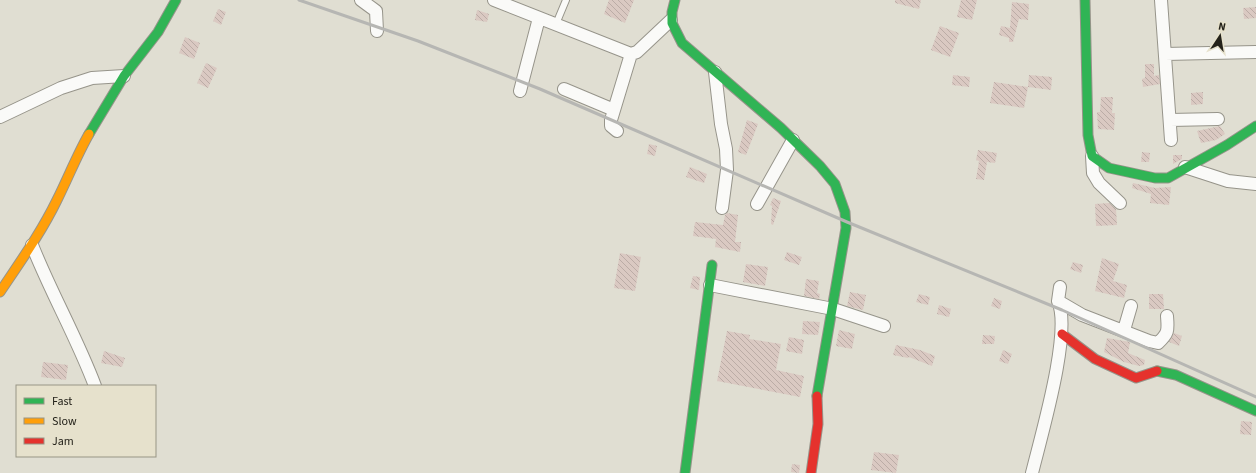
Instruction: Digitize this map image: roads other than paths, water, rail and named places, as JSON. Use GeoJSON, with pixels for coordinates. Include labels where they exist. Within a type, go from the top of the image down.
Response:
{"type":"FeatureCollection","features":[{"type":"Feature","properties":{"kind":"street"},"geometry":{"type":"LineString","coordinates":[[0,292],[32,245],[57,200],[78,153],[124,76],[158,32],[176,0]]}},
{"type":"Feature","properties":{"kind":"street"},"geometry":{"type":"LineString","coordinates":[[361,0],[376,11],[377,31]]}},
{"type":"Feature","properties":{"kind":"street"},"geometry":{"type":"LineString","coordinates":[[494,0],[631,54],[636,52],[671,20]]}},
{"type":"Feature","properties":{"kind":"street"},"geometry":{"type":"LineString","coordinates":[[675,0],[671,20],[674,31],[682,43],[793,140],[820,166],[835,184],[845,212],[846,228],[817,398],[818,424],[811,473]]}},
{"type":"Feature","properties":{"kind":"street"},"geometry":{"type":"LineString","coordinates":[[1085,0],[1088,135],[1093,172],[1099,183],[1120,203]]}},
{"type":"Feature","properties":{"kind":"street"},"geometry":{"type":"LineString","coordinates":[[1161,0],[1171,140]]}},
{"type":"Feature","properties":{"kind":"street"},"geometry":{"type":"LineString","coordinates":[[520,91],[539,18]]}},
{"type":"Feature","properties":{"kind":"street"},"geometry":{"type":"LineString","coordinates":[[1165,54],[1256,52]]}},
{"type":"Feature","properties":{"kind":"street"},"geometry":{"type":"LineString","coordinates":[[617,131],[611,124],[631,54]]}},
{"type":"Feature","properties":{"kind":"street"},"geometry":{"type":"LineString","coordinates":[[715,72],[721,124],[726,149],[727,170],[722,208]]}},
{"type":"Feature","properties":{"kind":"street"},"geometry":{"type":"LineString","coordinates":[[0,117],[61,88],[92,78],[124,76]]}},
{"type":"Feature","properties":{"kind":"street"},"geometry":{"type":"LineString","coordinates":[[564,89],[614,110]]}},
{"type":"Feature","properties":{"kind":"street"},"geometry":{"type":"LineString","coordinates":[[1170,120],[1218,119]]}},
{"type":"Feature","properties":{"kind":"street"},"geometry":{"type":"LineString","coordinates":[[1092,156],[1109,168],[1155,178],[1172,176],[1185,167],[1227,145],[1256,126]]}},
{"type":"Feature","properties":{"kind":"street"},"geometry":{"type":"LineString","coordinates":[[757,204],[793,140]]}},
{"type":"Feature","properties":{"kind":"street"},"geometry":{"type":"LineString","coordinates":[[1185,167],[1228,182],[1256,184]]}},
{"type":"Feature","properties":{"kind":"street"},"geometry":{"type":"LineString","coordinates":[[32,245],[47,284],[82,350],[96,385]]}},
{"type":"Feature","properties":{"kind":"street"},"geometry":{"type":"LineString","coordinates":[[685,473],[712,265]]}},
{"type":"Feature","properties":{"kind":"street"},"geometry":{"type":"LineString","coordinates":[[710,285],[833,309],[884,326]]}},
{"type":"Feature","properties":{"kind":"street"},"geometry":{"type":"LineString","coordinates":[[1032,473],[1048,409],[1062,334],[1062,310],[1058,301],[1060,287]]}},
{"type":"Feature","properties":{"kind":"street"},"geometry":{"type":"LineString","coordinates":[[1058,301],[1082,315],[1124,330],[1149,341],[1158,343],[1166,336],[1168,328],[1167,316]]}},
{"type":"Feature","properties":{"kind":"street"},"geometry":{"type":"LineString","coordinates":[[1124,330],[1131,306]]}},
{"type":"Feature","properties":{"kind":"street"},"geometry":{"type":"LineString","coordinates":[[1062,334],[1095,359],[1136,378],[1156,371],[1176,375],[1256,411]]}},
{"type":"Feature","properties":{"kind":"lane"},"geometry":{"type":"LineString","coordinates":[[556,24],[566,0]]}},
{"type":"Feature","properties":{"kind":"railway"},"geometry":{"type":"LineString","coordinates":[[299,0],[418,41],[540,89],[847,222],[1062,310],[1256,397]]}}]}
